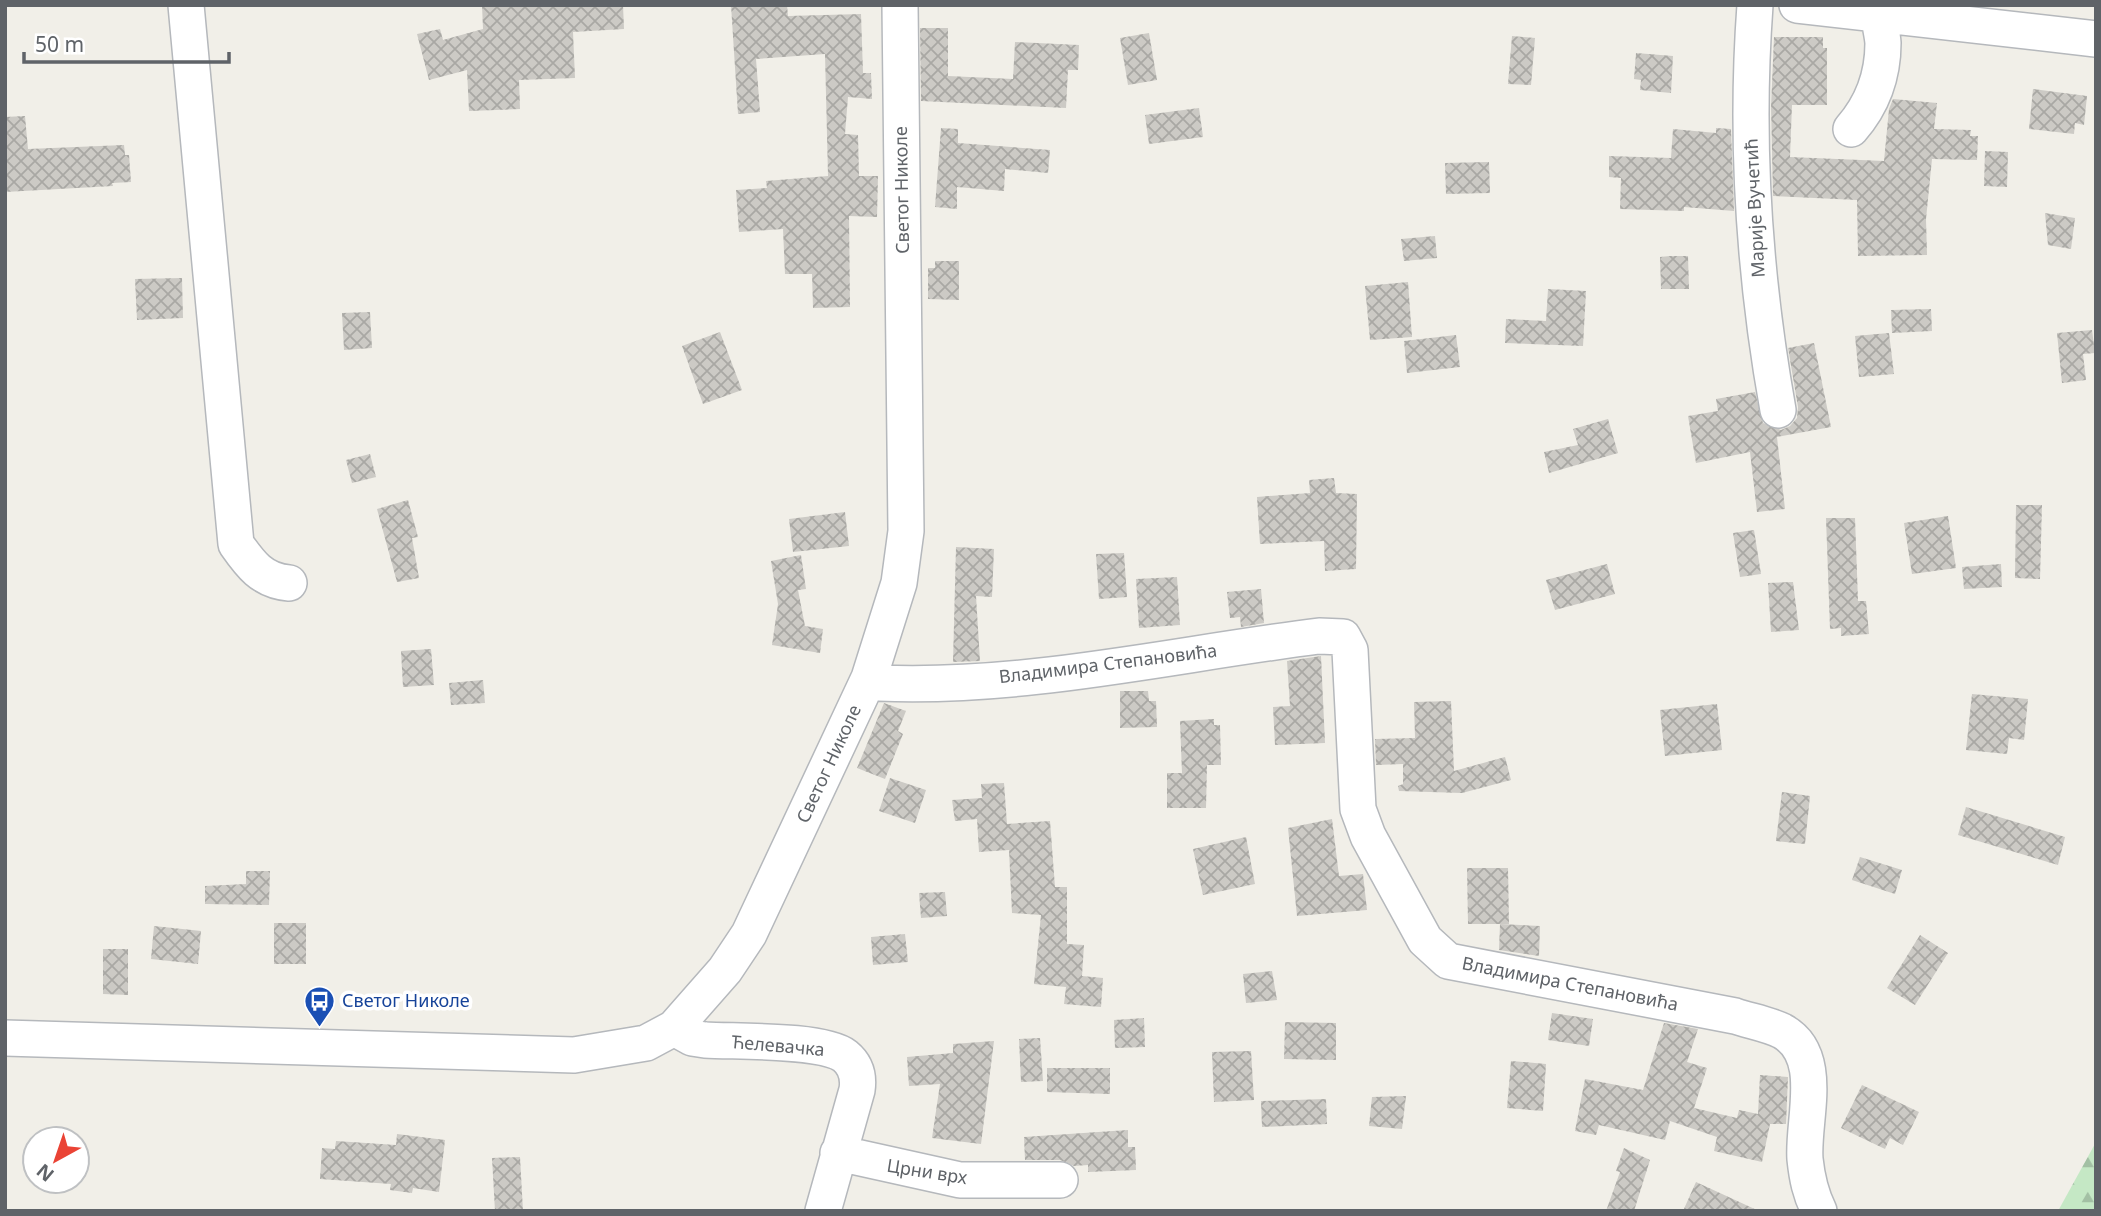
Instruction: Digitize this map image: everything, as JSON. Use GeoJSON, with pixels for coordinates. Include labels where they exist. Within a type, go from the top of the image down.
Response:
{"type":"FeatureCollection","features":[{"type":"Feature","properties":{"kind":"street"},"geometry":{"type":"LineString","coordinates":[[186,5],[236,544],[254,570],[278,583],[289,583]]}},
{"type":"Feature","properties":{"kind":"street","name":"Светог Николе"},"geometry":{"type":"LineString","coordinates":[[5,1038],[574,1055],[646,1043],[674,1028],[725,970],[749,934],[869,678],[898,583],[906,531],[900,5]]}},
{"type":"Feature","properties":{"kind":"street","name":"Марије Вучетић"},"geometry":{"type":"LineString","coordinates":[[1755,5],[1750,153],[1752,198],[1761,299],[1778,410]]}},
{"type":"Feature","properties":{"kind":"street"},"geometry":{"type":"LineString","coordinates":[[1797,5],[1879,9],[2096,39]]}},
{"type":"Feature","properties":{"kind":"street"},"geometry":{"type":"LineString","coordinates":[[1851,129],[1862,116],[1877,86],[1883,43],[1879,9]]}},
{"type":"Feature","properties":{"kind":"street","name":"Владимира Степановића"},"geometry":{"type":"LineString","coordinates":[[869,678],[879,683],[954,682],[1098,668],[1319,636],[1343,637],[1350,650],[1358,809],[1368,836],[1429,946],[1448,961],[1735,1016],[1781,1031],[1793,1040],[1809,1071],[1805,1156],[1809,1190],[1819,1211]]}},
{"type":"Feature","properties":{"kind":"street","name":"Ћелевачка"},"geometry":{"type":"LineString","coordinates":[[674,1028],[692,1038],[814,1046],[845,1056],[854,1066],[858,1079],[823,1211]]}},
{"type":"Feature","properties":{"kind":"street","name":"Црни врх"},"geometry":{"type":"LineString","coordinates":[[838,1153],[960,1180],[1060,1180]]}},
{"type":"Feature","properties":{"kind":"green space"},"geometry":{"type":"Polygon","coordinates":[[[2096,1142],[2096,1211],[2058,1211],[2096,1142]]]}},
{"type":"Feature","properties":{"kind":"building"},"geometry":{"type":"Polygon","coordinates":[[[482,5],[623,5],[624,29],[573,32],[575,78],[519,80],[520,109],[469,111],[467,70],[429,80],[417,34],[440,29],[443,40],[483,29],[482,5]]]}},
{"type":"Feature","properties":{"kind":"building"},"geometry":{"type":"Polygon","coordinates":[[[731,5],[787,5],[788,16],[861,14],[863,73],[871,73],[872,99],[848,97],[845,134],[858,135],[859,176],[878,176],[877,217],[849,216],[850,307],[813,308],[812,274],[785,274],[783,229],[739,232],[736,190],[767,188],[766,181],[828,176],[825,54],[756,59],[760,112],[738,114],[731,5]]]}},
{"type":"Feature","properties":{"kind":"building"},"geometry":{"type":"Polygon","coordinates":[[[920,28],[948,28],[948,76],[1013,79],[1015,42],[1079,45],[1078,70],[1068,70],[1066,108],[921,101],[920,28]]]}},
{"type":"Feature","properties":{"kind":"building"},"geometry":{"type":"Polygon","coordinates":[[[1149,33],[1157,80],[1128,85],[1120,38],[1149,33]]]}},
{"type":"Feature","properties":{"kind":"building"},"geometry":{"type":"Polygon","coordinates":[[[1512,36],[1535,38],[1531,85],[1508,84],[1512,36]]]}},
{"type":"Feature","properties":{"kind":"building"},"geometry":{"type":"Polygon","coordinates":[[[1774,37],[1823,37],[1823,48],[1827,48],[1827,105],[1792,105],[1790,157],[1884,161],[1889,109],[1893,99],[1937,103],[1934,129],[1971,130],[1970,136],[1978,136],[1977,160],[1932,159],[1926,219],[1927,255],[1858,256],[1857,200],[1773,196],[1771,107],[1774,37]]]}},
{"type":"Feature","properties":{"kind":"building"},"geometry":{"type":"Polygon","coordinates":[[[1636,53],[1673,56],[1671,93],[1640,90],[1641,80],[1634,79],[1636,53]]]}},
{"type":"Feature","properties":{"kind":"building"},"geometry":{"type":"Polygon","coordinates":[[[2033,89],[2087,96],[2084,125],[2075,123],[2074,134],[2029,129],[2033,89]]]}},
{"type":"Feature","properties":{"kind":"building"},"geometry":{"type":"Polygon","coordinates":[[[1199,108],[1203,137],[1149,144],[1145,115],[1199,108]]]}},
{"type":"Feature","properties":{"kind":"building"},"geometry":{"type":"Polygon","coordinates":[[[25,116],[28,149],[124,145],[125,155],[129,155],[131,182],[112,183],[113,186],[5,192],[5,117],[25,116]]]}},
{"type":"Feature","properties":{"kind":"building"},"geometry":{"type":"Polygon","coordinates":[[[941,128],[958,129],[958,143],[1050,150],[1048,173],[1005,169],[1004,191],[957,187],[957,209],[935,207],[941,128]]]}},
{"type":"Feature","properties":{"kind":"building"},"geometry":{"type":"Polygon","coordinates":[[[1716,128],[1731,129],[1734,211],[1684,207],[1684,211],[1620,209],[1621,178],[1609,177],[1609,156],[1671,158],[1673,129],[1716,133],[1716,128]]]}},
{"type":"Feature","properties":{"kind":"building"},"geometry":{"type":"Polygon","coordinates":[[[1985,151],[2008,152],[2007,187],[1984,186],[1985,151]]]}},
{"type":"Feature","properties":{"kind":"building"},"geometry":{"type":"Polygon","coordinates":[[[1489,162],[1490,193],[1446,194],[1445,163],[1489,162]]]}},
{"type":"Feature","properties":{"kind":"building"},"geometry":{"type":"Polygon","coordinates":[[[2045,213],[2075,218],[2071,249],[2048,245],[2045,213]]]}},
{"type":"Feature","properties":{"kind":"building"},"geometry":{"type":"Polygon","coordinates":[[[1435,236],[1437,258],[1404,261],[1401,239],[1435,236]]]}},
{"type":"Feature","properties":{"kind":"building"},"geometry":{"type":"Polygon","coordinates":[[[1688,256],[1689,289],[1661,289],[1660,257],[1688,256]]]}},
{"type":"Feature","properties":{"kind":"building"},"geometry":{"type":"Polygon","coordinates":[[[935,261],[959,261],[959,300],[928,299],[928,268],[935,268],[935,261]]]}},
{"type":"Feature","properties":{"kind":"building"},"geometry":{"type":"Polygon","coordinates":[[[182,278],[183,318],[137,320],[135,279],[182,278]]]}},
{"type":"Feature","properties":{"kind":"building"},"geometry":{"type":"Polygon","coordinates":[[[1408,282],[1412,337],[1370,340],[1365,286],[1408,282]]]}},
{"type":"Feature","properties":{"kind":"building"},"geometry":{"type":"Polygon","coordinates":[[[1548,289],[1586,291],[1583,346],[1505,343],[1506,319],[1546,321],[1548,289]]]}},
{"type":"Feature","properties":{"kind":"building"},"geometry":{"type":"Polygon","coordinates":[[[1931,309],[1932,331],[1892,333],[1891,310],[1931,309]]]}},
{"type":"Feature","properties":{"kind":"building"},"geometry":{"type":"Polygon","coordinates":[[[370,312],[372,348],[344,350],[342,313],[370,312]]]}},
{"type":"Feature","properties":{"kind":"building"},"geometry":{"type":"Polygon","coordinates":[[[2092,330],[2095,353],[2083,354],[2086,380],[2062,383],[2057,333],[2092,330]]]}},
{"type":"Feature","properties":{"kind":"building"},"geometry":{"type":"Polygon","coordinates":[[[720,332],[742,390],[703,404],[682,346],[720,332]]]}},
{"type":"Feature","properties":{"kind":"building"},"geometry":{"type":"Polygon","coordinates":[[[1889,333],[1894,374],[1859,377],[1855,336],[1889,333]]]}},
{"type":"Feature","properties":{"kind":"building"},"geometry":{"type":"Polygon","coordinates":[[[1456,335],[1460,367],[1407,373],[1404,341],[1456,335]]]}},
{"type":"Feature","properties":{"kind":"building"},"geometry":{"type":"Polygon","coordinates":[[[1814,343],[1831,427],[1777,437],[1785,509],[1757,512],[1750,452],[1696,463],[1688,416],[1718,411],[1716,399],[1755,392],[1763,423],[1781,430],[1790,426],[1797,418],[1798,407],[1788,348],[1814,343]]]}},
{"type":"Feature","properties":{"kind":"building"},"geometry":{"type":"Polygon","coordinates":[[[1608,419],[1618,453],[1549,473],[1544,452],[1578,445],[1573,429],[1608,419]]]}},
{"type":"Feature","properties":{"kind":"building"},"geometry":{"type":"Polygon","coordinates":[[[370,454],[376,477],[352,483],[346,460],[370,454]]]}},
{"type":"Feature","properties":{"kind":"building"},"geometry":{"type":"Polygon","coordinates":[[[1334,478],[1336,493],[1357,494],[1356,569],[1325,571],[1324,541],[1260,544],[1257,497],[1310,493],[1309,480],[1334,478]]]}},
{"type":"Feature","properties":{"kind":"building"},"geometry":{"type":"Polygon","coordinates":[[[408,500],[418,537],[412,538],[419,578],[397,582],[377,509],[408,500]]]}},
{"type":"Feature","properties":{"kind":"building"},"geometry":{"type":"Polygon","coordinates":[[[2016,505],[2042,505],[2040,579],[2015,578],[2016,505]]]}},
{"type":"Feature","properties":{"kind":"building"},"geometry":{"type":"Polygon","coordinates":[[[845,512],[849,546],[793,552],[789,519],[845,512]]]}},
{"type":"Feature","properties":{"kind":"building"},"geometry":{"type":"Polygon","coordinates":[[[1948,516],[1956,568],[1912,574],[1904,523],[1948,516]]]}},
{"type":"Feature","properties":{"kind":"building"},"geometry":{"type":"Polygon","coordinates":[[[1826,518],[1855,518],[1858,601],[1866,601],[1869,634],[1841,636],[1841,628],[1830,629],[1826,518]]]}},
{"type":"Feature","properties":{"kind":"building"},"geometry":{"type":"Polygon","coordinates":[[[1754,530],[1761,574],[1740,577],[1733,533],[1754,530]]]}},
{"type":"Feature","properties":{"kind":"building"},"geometry":{"type":"Polygon","coordinates":[[[956,547],[994,549],[992,597],[976,596],[980,661],[953,662],[956,547]]]}},
{"type":"Feature","properties":{"kind":"building"},"geometry":{"type":"Polygon","coordinates":[[[1124,553],[1127,597],[1099,599],[1096,554],[1124,553]]]}},
{"type":"Feature","properties":{"kind":"building"},"geometry":{"type":"Polygon","coordinates":[[[801,555],[806,589],[798,590],[805,626],[823,629],[820,653],[772,645],[778,604],[771,561],[801,555]]]}},
{"type":"Feature","properties":{"kind":"building"},"geometry":{"type":"Polygon","coordinates":[[[1607,564],[1615,594],[1555,610],[1546,580],[1607,564]]]}},
{"type":"Feature","properties":{"kind":"building"},"geometry":{"type":"Polygon","coordinates":[[[2001,564],[2002,587],[1964,589],[1962,567],[2001,564]]]}},
{"type":"Feature","properties":{"kind":"building"},"geometry":{"type":"Polygon","coordinates":[[[1177,577],[1180,625],[1139,628],[1136,579],[1177,577]]]}},
{"type":"Feature","properties":{"kind":"building"},"geometry":{"type":"Polygon","coordinates":[[[1793,582],[1799,630],[1771,632],[1768,583],[1793,582]]]}},
{"type":"Feature","properties":{"kind":"building"},"geometry":{"type":"Polygon","coordinates":[[[1261,589],[1264,623],[1241,627],[1240,617],[1230,618],[1227,592],[1261,589]]]}},
{"type":"Feature","properties":{"kind":"building"},"geometry":{"type":"Polygon","coordinates":[[[431,649],[434,685],[403,687],[401,651],[431,649]]]}},
{"type":"Feature","properties":{"kind":"building"},"geometry":{"type":"Polygon","coordinates":[[[1321,656],[1325,743],[1275,745],[1273,707],[1290,706],[1287,661],[1321,656]]]}},
{"type":"Feature","properties":{"kind":"building"},"geometry":{"type":"Polygon","coordinates":[[[483,680],[485,703],[451,705],[449,683],[483,680]]]}},
{"type":"Feature","properties":{"kind":"building"},"geometry":{"type":"Polygon","coordinates":[[[1120,691],[1148,691],[1149,701],[1156,701],[1157,727],[1120,728],[1120,691]]]}},
{"type":"Feature","properties":{"kind":"building"},"geometry":{"type":"Polygon","coordinates":[[[1972,694],[2028,699],[2024,740],[2009,738],[2007,754],[1966,750],[1972,694]]]}},
{"type":"Feature","properties":{"kind":"building"},"geometry":{"type":"Polygon","coordinates":[[[1451,701],[1454,771],[1505,757],[1511,780],[1462,793],[1399,791],[1398,786],[1403,784],[1403,764],[1376,765],[1375,739],[1415,738],[1414,702],[1451,701]]]}},
{"type":"Feature","properties":{"kind":"building"},"geometry":{"type":"Polygon","coordinates":[[[884,703],[906,711],[898,731],[903,734],[885,779],[857,768],[884,703]]]}},
{"type":"Feature","properties":{"kind":"building"},"geometry":{"type":"Polygon","coordinates":[[[1717,704],[1722,750],[1665,756],[1660,710],[1717,704]]]}},
{"type":"Feature","properties":{"kind":"building"},"geometry":{"type":"Polygon","coordinates":[[[1214,719],[1214,725],[1220,725],[1221,765],[1207,765],[1206,808],[1167,808],[1167,773],[1182,773],[1180,721],[1214,719]]]}},
{"type":"Feature","properties":{"kind":"building"},"geometry":{"type":"Polygon","coordinates":[[[890,778],[926,790],[915,823],[879,811],[890,778]]]}},
{"type":"Feature","properties":{"kind":"building"},"geometry":{"type":"Polygon","coordinates":[[[1004,783],[1007,824],[1050,821],[1055,887],[1067,887],[1067,944],[1084,945],[1082,976],[1103,978],[1101,1007],[1064,1004],[1066,987],[1034,984],[1041,915],[1012,913],[1009,850],[979,852],[977,819],[955,821],[952,800],[982,798],[981,784],[1004,783]]]}},
{"type":"Feature","properties":{"kind":"building"},"geometry":{"type":"Polygon","coordinates":[[[1782,792],[1810,796],[1805,844],[1776,841],[1782,792]]]}},
{"type":"Feature","properties":{"kind":"building"},"geometry":{"type":"Polygon","coordinates":[[[1966,807],[2065,837],[2058,865],[1958,835],[1966,807]]]}},
{"type":"Feature","properties":{"kind":"building"},"geometry":{"type":"Polygon","coordinates":[[[1332,819],[1339,876],[1363,874],[1367,910],[1297,916],[1288,828],[1332,819]]]}},
{"type":"Feature","properties":{"kind":"building"},"geometry":{"type":"Polygon","coordinates":[[[1246,837],[1255,884],[1203,895],[1193,849],[1246,837]]]}},
{"type":"Feature","properties":{"kind":"building"},"geometry":{"type":"Polygon","coordinates":[[[1860,857],[1902,870],[1895,894],[1852,880],[1860,857]]]}},
{"type":"Feature","properties":{"kind":"building"},"geometry":{"type":"Polygon","coordinates":[[[1467,868],[1508,868],[1509,924],[1468,924],[1467,868]]]}},
{"type":"Feature","properties":{"kind":"building"},"geometry":{"type":"Polygon","coordinates":[[[246,871],[270,871],[269,905],[205,904],[205,886],[246,884],[246,871]]]}},
{"type":"Feature","properties":{"kind":"building"},"geometry":{"type":"Polygon","coordinates":[[[945,892],[947,916],[921,918],[919,893],[945,892]]]}},
{"type":"Feature","properties":{"kind":"building"},"geometry":{"type":"Polygon","coordinates":[[[274,923],[306,923],[306,964],[274,964],[274,923]]]}},
{"type":"Feature","properties":{"kind":"building"},"geometry":{"type":"Polygon","coordinates":[[[1500,924],[1540,926],[1539,956],[1499,950],[1500,924]]]}},
{"type":"Feature","properties":{"kind":"building"},"geometry":{"type":"Polygon","coordinates":[[[154,926],[201,931],[198,964],[151,959],[154,926]]]}},
{"type":"Feature","properties":{"kind":"building"},"geometry":{"type":"Polygon","coordinates":[[[905,934],[908,962],[873,965],[871,937],[905,934]]]}},
{"type":"Feature","properties":{"kind":"building"},"geometry":{"type":"Polygon","coordinates":[[[1920,935],[1948,953],[1915,1005],[1887,988],[1920,935]]]}},
{"type":"Feature","properties":{"kind":"building"},"geometry":{"type":"Polygon","coordinates":[[[103,949],[128,949],[128,995],[103,994],[103,949]]]}},
{"type":"Feature","properties":{"kind":"building"},"geometry":{"type":"Polygon","coordinates":[[[1272,971],[1277,1000],[1246,1003],[1243,974],[1272,971]]]}},
{"type":"Feature","properties":{"kind":"building"},"geometry":{"type":"Polygon","coordinates":[[[1552,1013],[1593,1019],[1589,1046],[1548,1040],[1552,1013]]]}},
{"type":"Feature","properties":{"kind":"building"},"geometry":{"type":"Polygon","coordinates":[[[1144,1018],[1145,1047],[1115,1048],[1114,1020],[1144,1018]]]}},
{"type":"Feature","properties":{"kind":"building"},"geometry":{"type":"Polygon","coordinates":[[[1285,1022],[1336,1023],[1336,1060],[1284,1059],[1285,1022]]]}},
{"type":"Feature","properties":{"kind":"building"},"geometry":{"type":"Polygon","coordinates":[[[1664,1023],[1698,1029],[1687,1062],[1707,1068],[1694,1108],[1737,1118],[1739,1110],[1758,1114],[1760,1075],[1788,1077],[1786,1124],[1770,1124],[1762,1162],[1714,1151],[1717,1137],[1670,1121],[1665,1140],[1599,1125],[1596,1135],[1575,1131],[1585,1079],[1643,1090],[1664,1023]]]}},
{"type":"Feature","properties":{"kind":"building"},"geometry":{"type":"Polygon","coordinates":[[[1040,1038],[1043,1081],[1021,1082],[1019,1039],[1040,1038]]]}},
{"type":"Feature","properties":{"kind":"building"},"geometry":{"type":"Polygon","coordinates":[[[994,1041],[981,1144],[932,1138],[940,1084],[909,1086],[907,1057],[953,1053],[953,1044],[994,1041]]]}},
{"type":"Feature","properties":{"kind":"building"},"geometry":{"type":"Polygon","coordinates":[[[1251,1051],[1254,1100],[1214,1102],[1212,1052],[1251,1051]]]}},
{"type":"Feature","properties":{"kind":"building"},"geometry":{"type":"Polygon","coordinates":[[[1511,1061],[1546,1064],[1543,1111],[1507,1108],[1511,1061]]]}},
{"type":"Feature","properties":{"kind":"building"},"geometry":{"type":"Polygon","coordinates":[[[1047,1068],[1110,1068],[1110,1094],[1047,1092],[1047,1068]]]}},
{"type":"Feature","properties":{"kind":"building"},"geometry":{"type":"Polygon","coordinates":[[[1862,1085],[1919,1112],[1903,1145],[1890,1138],[1885,1149],[1841,1128],[1862,1085]]]}},
{"type":"Feature","properties":{"kind":"building"},"geometry":{"type":"Polygon","coordinates":[[[1406,1096],[1402,1129],[1369,1126],[1372,1097],[1406,1096]]]}},
{"type":"Feature","properties":{"kind":"building"},"geometry":{"type":"Polygon","coordinates":[[[1326,1099],[1327,1124],[1262,1127],[1261,1101],[1326,1099]]]}},
{"type":"Feature","properties":{"kind":"building"},"geometry":{"type":"Polygon","coordinates":[[[1128,1130],[1128,1147],[1135,1147],[1136,1170],[1088,1172],[1088,1165],[1074,1166],[1060,1160],[1025,1160],[1024,1137],[1128,1130]]]}},
{"type":"Feature","properties":{"kind":"building"},"geometry":{"type":"Polygon","coordinates":[[[397,1134],[445,1140],[439,1192],[413,1188],[412,1193],[390,1190],[391,1184],[320,1179],[322,1148],[335,1149],[336,1141],[396,1145],[397,1134]]]}},
{"type":"Feature","properties":{"kind":"building"},"geometry":{"type":"Polygon","coordinates":[[[1624,1148],[1650,1160],[1634,1211],[1606,1211],[1620,1172],[1616,1171],[1624,1148]]]}},
{"type":"Feature","properties":{"kind":"building"},"geometry":{"type":"Polygon","coordinates":[[[520,1157],[523,1211],[495,1211],[492,1158],[520,1157]]]}},
{"type":"Feature","properties":{"kind":"building"},"geometry":{"type":"Polygon","coordinates":[[[1696,1182],[1759,1211],[1683,1211],[1696,1182]]]}},
{"type":"Feature","properties":{"kind":"place","name":"Светог Николе"},"geometry":{"type":"Point","coordinates":[319,1028]}}]}
